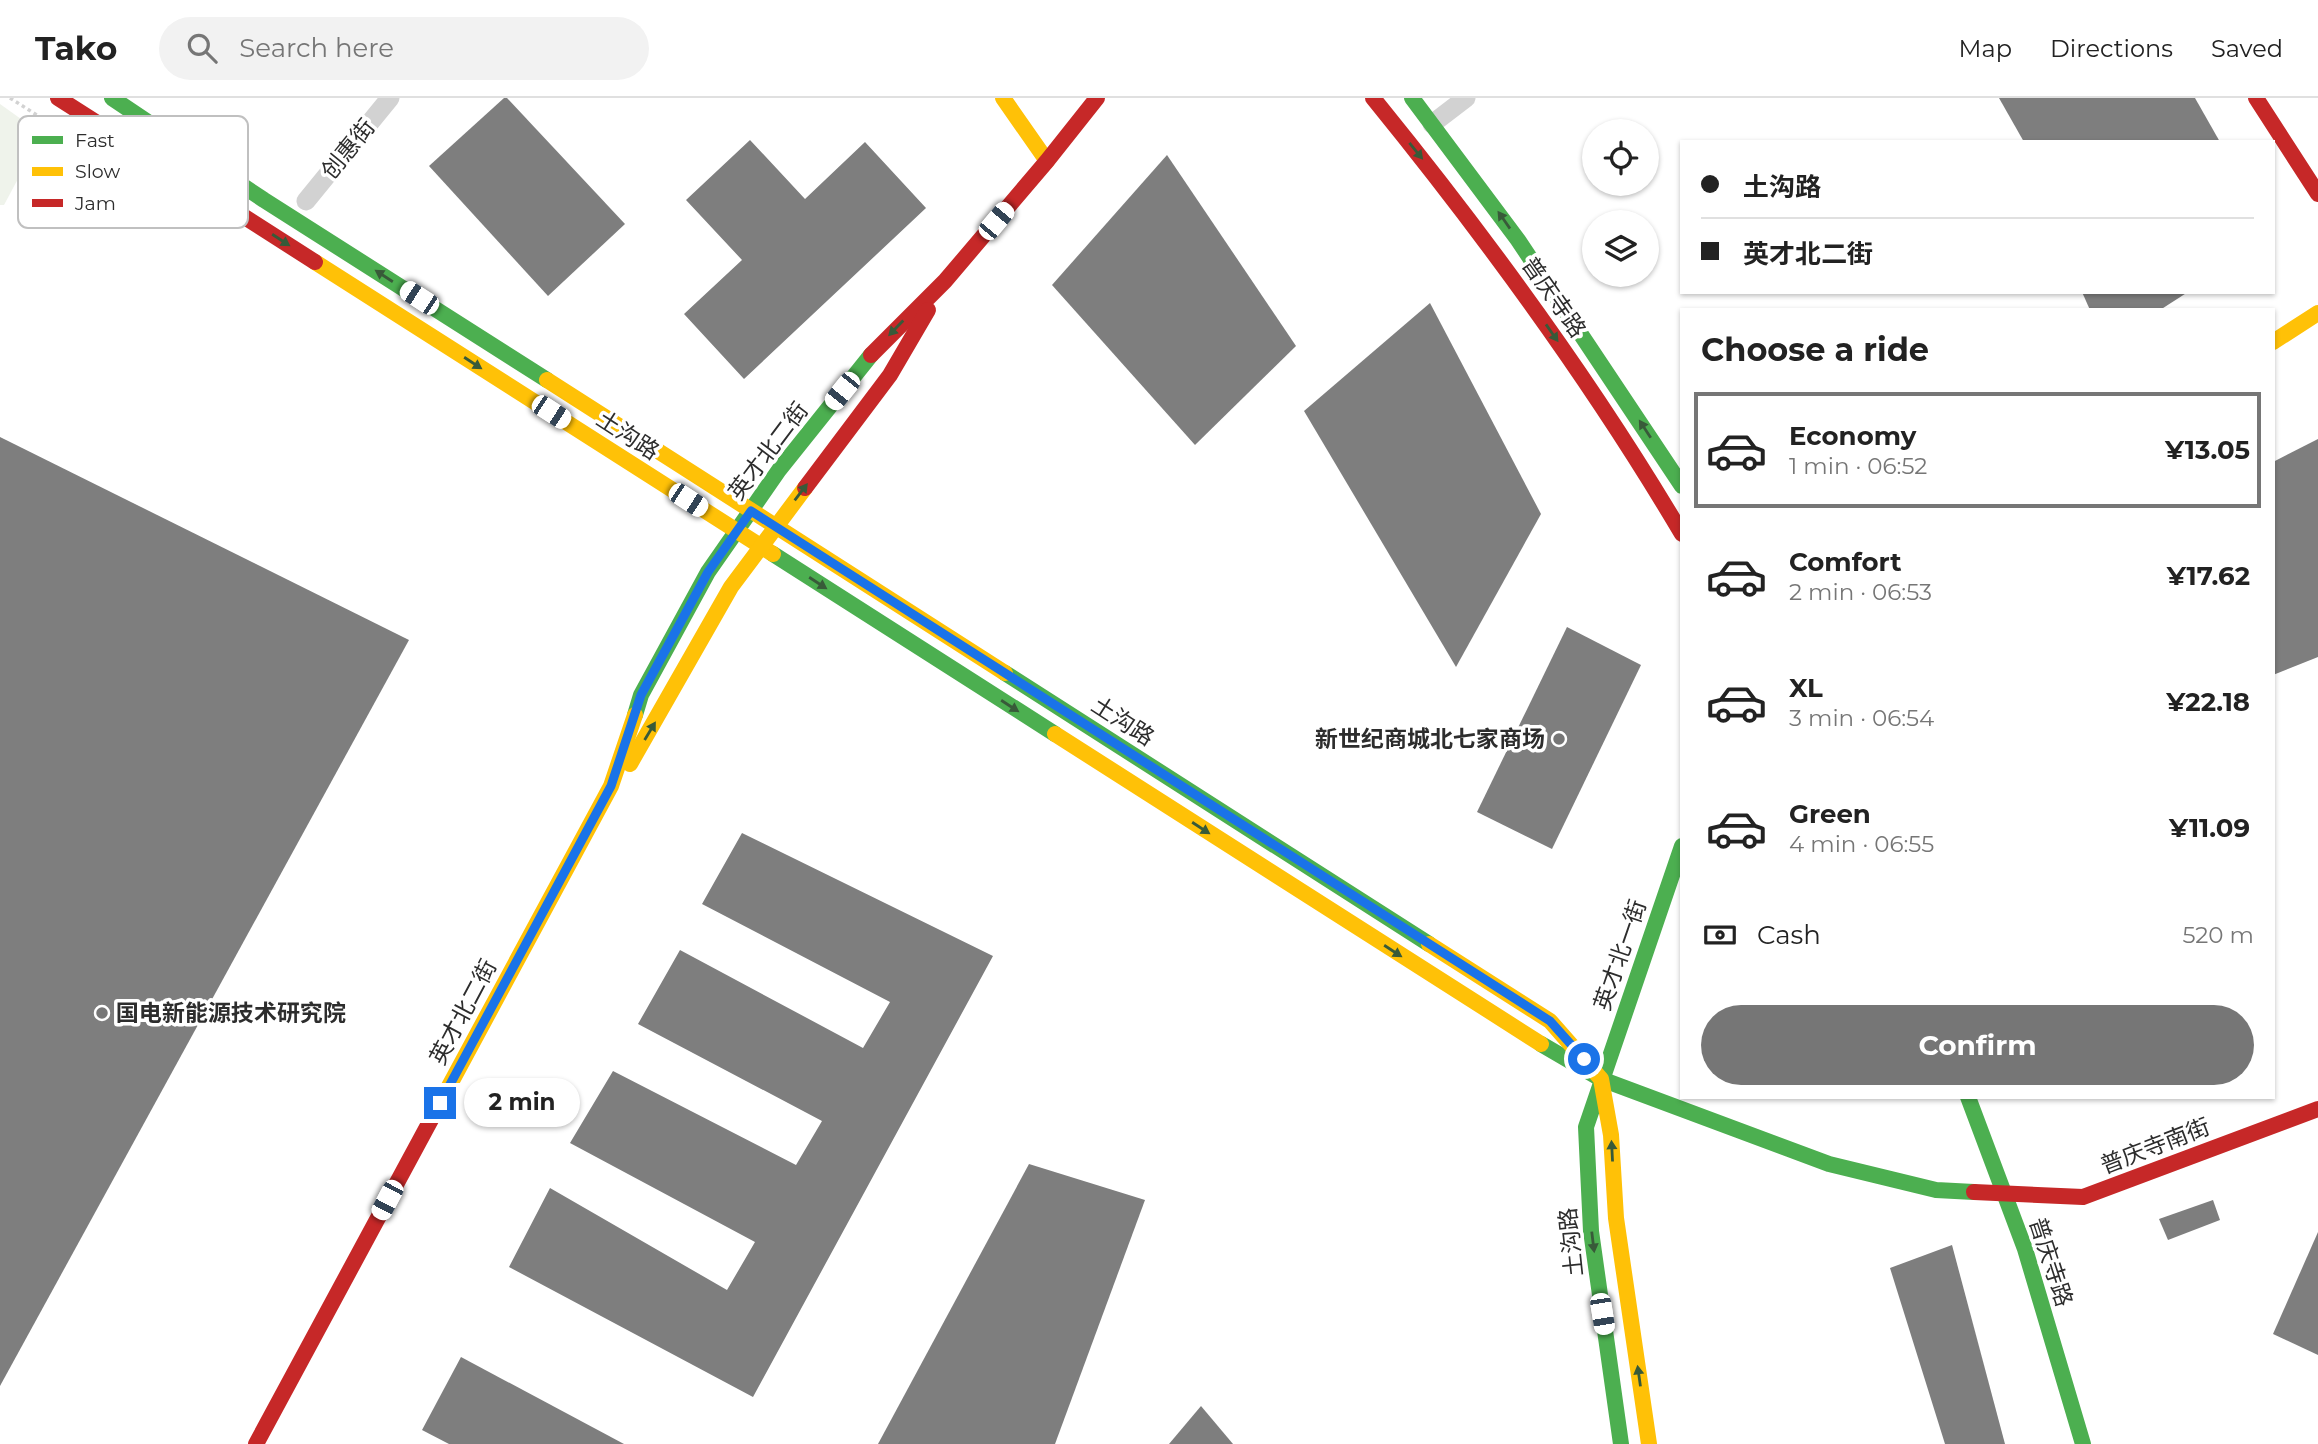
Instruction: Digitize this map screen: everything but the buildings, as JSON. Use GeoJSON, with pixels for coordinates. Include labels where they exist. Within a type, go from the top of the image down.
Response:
{"type":"FeatureCollection","features":[{"type":"Feature","properties":{"kind":"street","name":"土沟路"},"geometry":{"type":"LineString","coordinates":[[58,98],[86,116]]}},
{"type":"Feature","properties":{"kind":"street","name":"土沟路"},"geometry":{"type":"LineString","coordinates":[[112,98],[139,116]]}},
{"type":"Feature","properties":{"kind":"street","name":"创惠街"},"geometry":{"type":"LineString","coordinates":[[306,201],[390,98]]}},
{"type":"Feature","properties":{"kind":"street"},"geometry":{"type":"LineString","coordinates":[[1003,98],[1047,161]]}},
{"type":"Feature","properties":{"kind":"street","name":"英才北二街"},"geometry":{"type":"LineString","coordinates":[[256,1444],[611,786],[641,695],[708,572],[779,470],[874,351],[945,281],[1097,98]]}},
{"type":"Feature","properties":{"kind":"street","name":"普庆寺路"},"geometry":{"type":"LineString","coordinates":[[1373,98],[1425,162],[1549,329],[1629,444],[1680,531]]}},
{"type":"Feature","properties":{"kind":"street","name":"普庆寺路"},"geometry":{"type":"LineString","coordinates":[[1412,98],[1469,170],[1578,327],[1680,483]]}},
{"type":"Feature","properties":{"kind":"street"},"geometry":{"type":"LineString","coordinates":[[1432,124],[1465,98]]}},
{"type":"Feature","properties":{"kind":"street"},"geometry":{"type":"LineString","coordinates":[[2256,98],[2318,194]]}},
{"type":"Feature","properties":{"kind":"street","name":"土沟路"},"geometry":{"type":"LineString","coordinates":[[248,189],[1550,1021],[1601,1079],[1612,1135],[1616,1218],[1648,1444]]}},
{"type":"Feature","properties":{"kind":"street","name":"土沟路"},"geometry":{"type":"LineString","coordinates":[[248,219],[1545,1047],[1601,1079]]}},
{"type":"Feature","properties":{"kind":"street","name":"英才北二街"},"geometry":{"type":"LineString","coordinates":[[611,786],[628,769],[731,587],[890,375],[945,281]]}},
{"type":"Feature","properties":{"kind":"street"},"geometry":{"type":"LineString","coordinates":[[2275,341],[2318,313]]}},
{"type":"Feature","properties":{"kind":"street","name":"英才北一街"},"geometry":{"type":"LineString","coordinates":[[1601,1079],[1680,852]]}},
{"type":"Feature","properties":{"kind":"street","name":"土沟路"},"geometry":{"type":"LineString","coordinates":[[1601,1079],[1586,1127],[1587,1181],[1621,1444]]}},
{"type":"Feature","properties":{"kind":"street","name":"普庆寺南街"},"geometry":{"type":"LineString","coordinates":[[1601,1079],[1829,1164],[1936,1190],[2083,1197],[2318,1109]]}},
{"type":"Feature","properties":{"kind":"street","name":"普庆寺路"},"geometry":{"type":"LineString","coordinates":[[1969,1099],[2025,1249],[2083,1444]]}},
{"type":"Feature","properties":{"kind":"shaded area"},"geometry":{"type":"Polygon","coordinates":[[[0,104],[18,117],[18,179],[4,205],[0,205],[0,104]]]}},
{"type":"Feature","properties":{"kind":"traffic: fast"},"geometry":{"type":"LineString","coordinates":[[112,98],[139,116]]}},
{"type":"Feature","properties":{"kind":"traffic: fast"},"geometry":{"type":"LineString","coordinates":[[1412,98],[1518,240],[1680,483]]}},
{"type":"Feature","properties":{"kind":"traffic: fast"},"geometry":{"type":"LineString","coordinates":[[248,189],[547,380]]}},
{"type":"Feature","properties":{"kind":"traffic: fast"},"geometry":{"type":"LineString","coordinates":[[635,715],[641,695],[708,572],[779,470],[871,355]]}},
{"type":"Feature","properties":{"kind":"traffic: fast"},"geometry":{"type":"LineString","coordinates":[[773,554],[1055,734]]}},
{"type":"Feature","properties":{"kind":"traffic: fast"},"geometry":{"type":"LineString","coordinates":[[1005,673],[1429,944]]}},
{"type":"Feature","properties":{"kind":"traffic: fast"},"geometry":{"type":"LineString","coordinates":[[1621,1444],[1591,1231],[1586,1127],[1680,852]]}},
{"type":"Feature","properties":{"kind":"traffic: fast"},"geometry":{"type":"LineString","coordinates":[[1541,1044],[1601,1079],[1829,1164],[1936,1190],[1974,1192]]}},
{"type":"Feature","properties":{"kind":"traffic: fast"},"geometry":{"type":"LineString","coordinates":[[1969,1099],[2025,1249],[2083,1444]]}},
{"type":"Feature","properties":{"kind":"traffic: slow"},"geometry":{"type":"LineString","coordinates":[[1003,98],[1047,161]]}},
{"type":"Feature","properties":{"kind":"traffic: slow"},"geometry":{"type":"LineString","coordinates":[[315,262],[773,554]]}},
{"type":"Feature","properties":{"kind":"traffic: slow"},"geometry":{"type":"LineString","coordinates":[[2275,341],[2318,313]]}},
{"type":"Feature","properties":{"kind":"traffic: slow"},"geometry":{"type":"LineString","coordinates":[[547,380],[1005,673]]}},
{"type":"Feature","properties":{"kind":"traffic: slow"},"geometry":{"type":"LineString","coordinates":[[630,764],[731,587],[805,488]]}},
{"type":"Feature","properties":{"kind":"traffic: slow"},"geometry":{"type":"LineString","coordinates":[[440,1103],[611,786],[635,715]]}},
{"type":"Feature","properties":{"kind":"traffic: slow"},"geometry":{"type":"LineString","coordinates":[[1055,734],[1541,1044]]}},
{"type":"Feature","properties":{"kind":"traffic: slow"},"geometry":{"type":"LineString","coordinates":[[1429,944],[1550,1021],[1601,1079],[1611,1135],[1616,1218],[1649,1444]]}},
{"type":"Feature","properties":{"kind":"traffic: jam"},"geometry":{"type":"LineString","coordinates":[[58,98],[86,116]]}},
{"type":"Feature","properties":{"kind":"traffic: jam"},"geometry":{"type":"LineString","coordinates":[[871,355],[945,281],[1097,98]]}},
{"type":"Feature","properties":{"kind":"traffic: jam"},"geometry":{"type":"LineString","coordinates":[[1373,98],[1536,310],[1611,420],[1680,531]]}},
{"type":"Feature","properties":{"kind":"traffic: jam"},"geometry":{"type":"LineString","coordinates":[[2256,98],[2318,194]]}},
{"type":"Feature","properties":{"kind":"traffic: jam"},"geometry":{"type":"LineString","coordinates":[[248,219],[315,262]]}},
{"type":"Feature","properties":{"kind":"traffic: jam"},"geometry":{"type":"LineString","coordinates":[[805,488],[890,375],[928,310]]}},
{"type":"Feature","properties":{"kind":"traffic: jam"},"geometry":{"type":"LineString","coordinates":[[256,1444],[440,1103]]}},
{"type":"Feature","properties":{"kind":"traffic: jam"},"geometry":{"type":"LineString","coordinates":[[1974,1192],[2083,1197],[2318,1109]]}},
{"type":"Feature","properties":{"kind":"place","name":"新世纪商城北七家商场"},"geometry":{"type":"Point","coordinates":[1559,739]}},
{"type":"Feature","properties":{"kind":"place","name":"国电新能源技术研究院"},"geometry":{"type":"Point","coordinates":[102,1013]}},
{"type":"Feature","properties":{"kind":"route"},"geometry":{"type":"LineString","coordinates":[[440,1103],[611,786],[641,695],[708,572],[751,511],[1550,1021],[1584,1059]]}}]}
